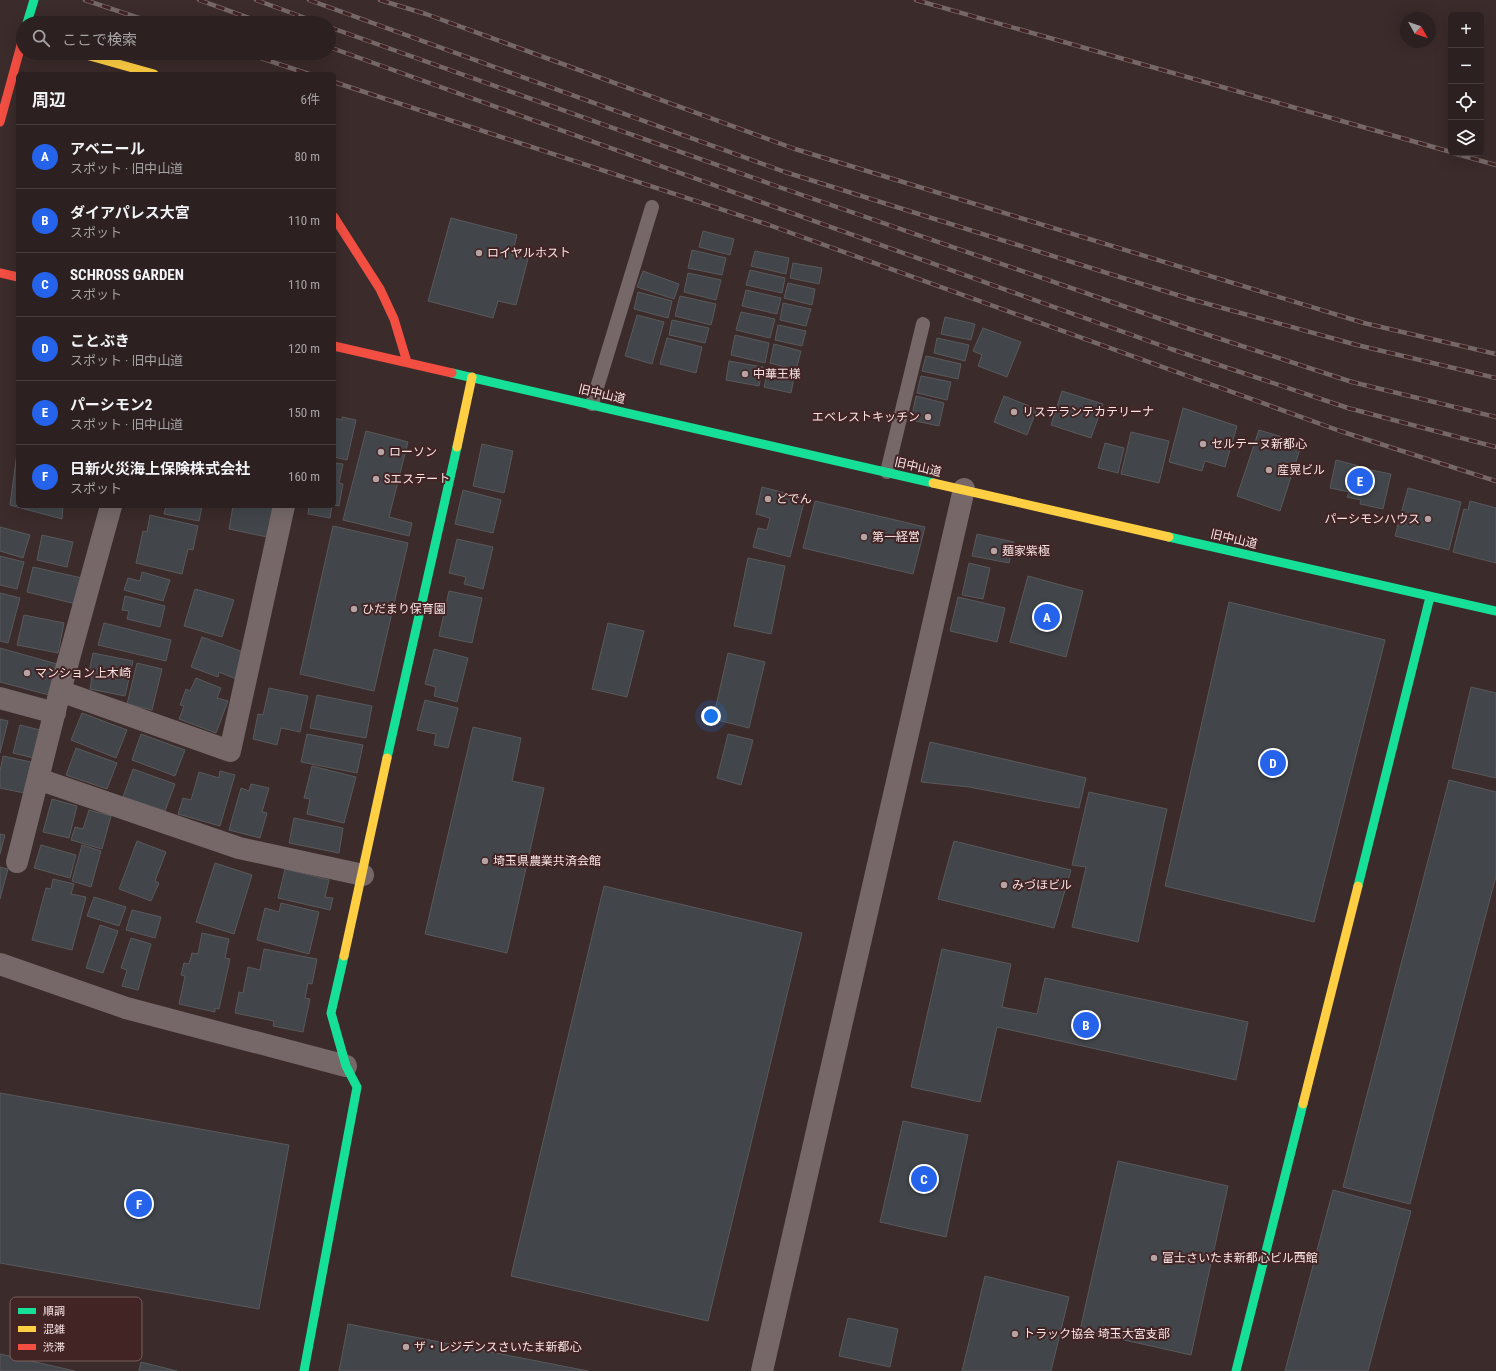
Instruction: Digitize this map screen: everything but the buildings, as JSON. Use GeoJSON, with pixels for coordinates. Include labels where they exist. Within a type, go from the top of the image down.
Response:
{"type":"FeatureCollection","features":[{"type":"Feature","properties":{"kind":"street"},"geometry":{"type":"LineString","coordinates":[[29,16],[34,0]]}},
{"type":"Feature","properties":{"kind":"street"},"geometry":{"type":"LineString","coordinates":[[0,122],[17,60]]}},
{"type":"Feature","properties":{"kind":"street"},"geometry":{"type":"LineString","coordinates":[[103,60],[147,72]]}},
{"type":"Feature","properties":{"kind":"street"},"geometry":{"type":"LineString","coordinates":[[336,220],[380,289],[394,319],[407,362]]}},
{"type":"Feature","properties":{"kind":"street"},"geometry":{"type":"LineString","coordinates":[[0,283],[1,273],[16,277]]}},
{"type":"Feature","properties":{"kind":"street","name":"旧中山道"},"geometry":{"type":"LineString","coordinates":[[336,346],[1496,612]]}},
{"type":"Feature","properties":{"kind":"street"},"geometry":{"type":"LineString","coordinates":[[304,1371],[357,1088],[346,1066],[331,1013],[472,377]]}},
{"type":"Feature","properties":{"kind":"street"},"geometry":{"type":"LineString","coordinates":[[762,1371],[964,489]]}},
{"type":"Feature","properties":{"kind":"street"},"geometry":{"type":"LineString","coordinates":[[17,862],[60,691],[110,508]]}},
{"type":"Feature","properties":{"kind":"street"},"geometry":{"type":"LineString","coordinates":[[60,691],[230,752],[284,508]]}},
{"type":"Feature","properties":{"kind":"street"},"geometry":{"type":"LineString","coordinates":[[1236,1371],[1430,597]]}},
{"type":"Feature","properties":{"kind":"street"},"geometry":{"type":"LineString","coordinates":[[0,698],[55,713]]}},
{"type":"Feature","properties":{"kind":"street"},"geometry":{"type":"LineString","coordinates":[[38,779],[239,848],[362,875]]}},
{"type":"Feature","properties":{"kind":"street"},"geometry":{"type":"LineString","coordinates":[[0,964],[126,1008],[346,1066]]}},
{"type":"Feature","properties":{"kind":"lane"},"geometry":{"type":"LineString","coordinates":[[592,404],[652,207]]}},
{"type":"Feature","properties":{"kind":"lane"},"geometry":{"type":"LineString","coordinates":[[887,472],[923,324]]}},
{"type":"Feature","properties":{"kind":"railway"},"geometry":{"type":"LineString","coordinates":[[85,0],[133,16]]}},
{"type":"Feature","properties":{"kind":"railway"},"geometry":{"type":"LineString","coordinates":[[199,0],[244,16]]}},
{"type":"Feature","properties":{"kind":"railway"},"geometry":{"type":"LineString","coordinates":[[256,0],[300,16]]}},
{"type":"Feature","properties":{"kind":"railway"},"geometry":{"type":"LineString","coordinates":[[309,0],[785,172],[1190,299],[1357,345],[1496,378]]}},
{"type":"Feature","properties":{"kind":"railway"},"geometry":{"type":"LineString","coordinates":[[380,0],[426,14],[795,149],[1364,323],[1496,354]]}},
{"type":"Feature","properties":{"kind":"railway"},"geometry":{"type":"LineString","coordinates":[[916,0],[1448,151]]}},
{"type":"Feature","properties":{"kind":"railway"},"geometry":{"type":"LineString","coordinates":[[336,29],[779,187],[1181,326],[1352,382],[1496,417]]}},
{"type":"Feature","properties":{"kind":"railway"},"geometry":{"type":"LineString","coordinates":[[336,50],[1171,349],[1348,408],[1496,447]]}},
{"type":"Feature","properties":{"kind":"railway"},"geometry":{"type":"LineString","coordinates":[[266,60],[303,72]]}},
{"type":"Feature","properties":{"kind":"railway"},"geometry":{"type":"LineString","coordinates":[[336,83],[769,225],[1340,431],[1496,481]]}},
{"type":"Feature","properties":{"kind":"railway"},"geometry":{"type":"LineString","coordinates":[[1464,156],[1496,165]]}},
{"type":"Feature","properties":{"kind":"traffic: fast"},"geometry":{"type":"LineString","coordinates":[[29,16],[34,0]]}},
{"type":"Feature","properties":{"kind":"traffic: fast"},"geometry":{"type":"LineString","coordinates":[[452,373],[933,483]]}},
{"type":"Feature","properties":{"kind":"traffic: fast"},"geometry":{"type":"LineString","coordinates":[[387,758],[457,447]]}},
{"type":"Feature","properties":{"kind":"traffic: fast"},"geometry":{"type":"LineString","coordinates":[[1169,537],[1496,611]]}},
{"type":"Feature","properties":{"kind":"traffic: fast"},"geometry":{"type":"LineString","coordinates":[[1358,886],[1430,597]]}},
{"type":"Feature","properties":{"kind":"traffic: fast"},"geometry":{"type":"LineString","coordinates":[[304,1371],[357,1087],[346,1066],[331,1013],[344,956]]}},
{"type":"Feature","properties":{"kind":"traffic: fast"},"geometry":{"type":"LineString","coordinates":[[1236,1371],[1303,1104]]}},
{"type":"Feature","properties":{"kind":"traffic: slow"},"geometry":{"type":"LineString","coordinates":[[104,60],[147,72]]}},
{"type":"Feature","properties":{"kind":"traffic: slow"},"geometry":{"type":"LineString","coordinates":[[457,447],[472,377]]}},
{"type":"Feature","properties":{"kind":"traffic: slow"},"geometry":{"type":"LineString","coordinates":[[933,483],[1169,537]]}},
{"type":"Feature","properties":{"kind":"traffic: slow"},"geometry":{"type":"LineString","coordinates":[[344,956],[387,758]]}},
{"type":"Feature","properties":{"kind":"traffic: slow"},"geometry":{"type":"LineString","coordinates":[[1303,1104],[1358,886]]}},
{"type":"Feature","properties":{"kind":"traffic: jam"},"geometry":{"type":"LineString","coordinates":[[0,122],[17,60]]}},
{"type":"Feature","properties":{"kind":"traffic: jam"},"geometry":{"type":"LineString","coordinates":[[336,220],[380,289],[394,319],[407,362]]}},
{"type":"Feature","properties":{"kind":"traffic: jam"},"geometry":{"type":"LineString","coordinates":[[0,273],[16,277]]}},
{"type":"Feature","properties":{"kind":"traffic: jam"},"geometry":{"type":"LineString","coordinates":[[336,346],[452,373]]}},
{"type":"Feature","properties":{"kind":"place","name":"ロイヤルホスト"},"geometry":{"type":"Point","coordinates":[479,253]}},
{"type":"Feature","properties":{"kind":"place","name":"中華王様"},"geometry":{"type":"Point","coordinates":[745,374]}},
{"type":"Feature","properties":{"kind":"place","name":"リステランテカテリーナ"},"geometry":{"type":"Point","coordinates":[1014,412]}},
{"type":"Feature","properties":{"kind":"place","name":"エベレストキッチン"},"geometry":{"type":"Point","coordinates":[928,417]}},
{"type":"Feature","properties":{"kind":"place","name":"セルテーヌ新都心"},"geometry":{"type":"Point","coordinates":[1203,444]}},
{"type":"Feature","properties":{"kind":"place","name":"ローソン"},"geometry":{"type":"Point","coordinates":[381,452]}},
{"type":"Feature","properties":{"kind":"place","name":"産晃ビル"},"geometry":{"type":"Point","coordinates":[1269,470]}},
{"type":"Feature","properties":{"kind":"place","name":"Sエステート"},"geometry":{"type":"Point","coordinates":[376,479]}},
{"type":"Feature","properties":{"kind":"place","name":"パーシモン2"},"geometry":{"type":"Point","coordinates":[1360,481]}},
{"type":"Feature","properties":{"kind":"place","name":"どでん"},"geometry":{"type":"Point","coordinates":[768,499]}},
{"type":"Feature","properties":{"kind":"place","name":"パーシモンハウス"},"geometry":{"type":"Point","coordinates":[1428,519]}},
{"type":"Feature","properties":{"kind":"place","name":"第一経営"},"geometry":{"type":"Point","coordinates":[864,537]}},
{"type":"Feature","properties":{"kind":"place","name":"麺家紫極"},"geometry":{"type":"Point","coordinates":[994,551]}},
{"type":"Feature","properties":{"kind":"place","name":"ひだまり保育園"},"geometry":{"type":"Point","coordinates":[354,609]}},
{"type":"Feature","properties":{"kind":"place","name":"アベニール"},"geometry":{"type":"Point","coordinates":[1047,617]}},
{"type":"Feature","properties":{"kind":"place","name":"マンション上木崎"},"geometry":{"type":"Point","coordinates":[27,673]}},
{"type":"Feature","properties":{"kind":"place","name":"ことぶき"},"geometry":{"type":"Point","coordinates":[1273,763]}},
{"type":"Feature","properties":{"kind":"place","name":"埼玉県農業共済会館"},"geometry":{"type":"Point","coordinates":[485,861]}},
{"type":"Feature","properties":{"kind":"place","name":"みづほビル"},"geometry":{"type":"Point","coordinates":[1004,885]}},
{"type":"Feature","properties":{"kind":"place","name":"ダイアパレス大宮"},"geometry":{"type":"Point","coordinates":[1086,1025]}},
{"type":"Feature","properties":{"kind":"place","name":"SCHROSS GARDEN"},"geometry":{"type":"Point","coordinates":[924,1179]}},
{"type":"Feature","properties":{"kind":"place","name":"日新火災海上保険株式会社"},"geometry":{"type":"Point","coordinates":[139,1204]}},
{"type":"Feature","properties":{"kind":"place","name":"富士さいたま新都心ビル西館"},"geometry":{"type":"Point","coordinates":[1154,1258]}},
{"type":"Feature","properties":{"kind":"place","name":"トラック協会 埼玉大宮支部"},"geometry":{"type":"Point","coordinates":[1015,1334]}},
{"type":"Feature","properties":{"kind":"place","name":"ザ・レジデンスさいたま新都心"},"geometry":{"type":"Point","coordinates":[406,1347]}}]}
